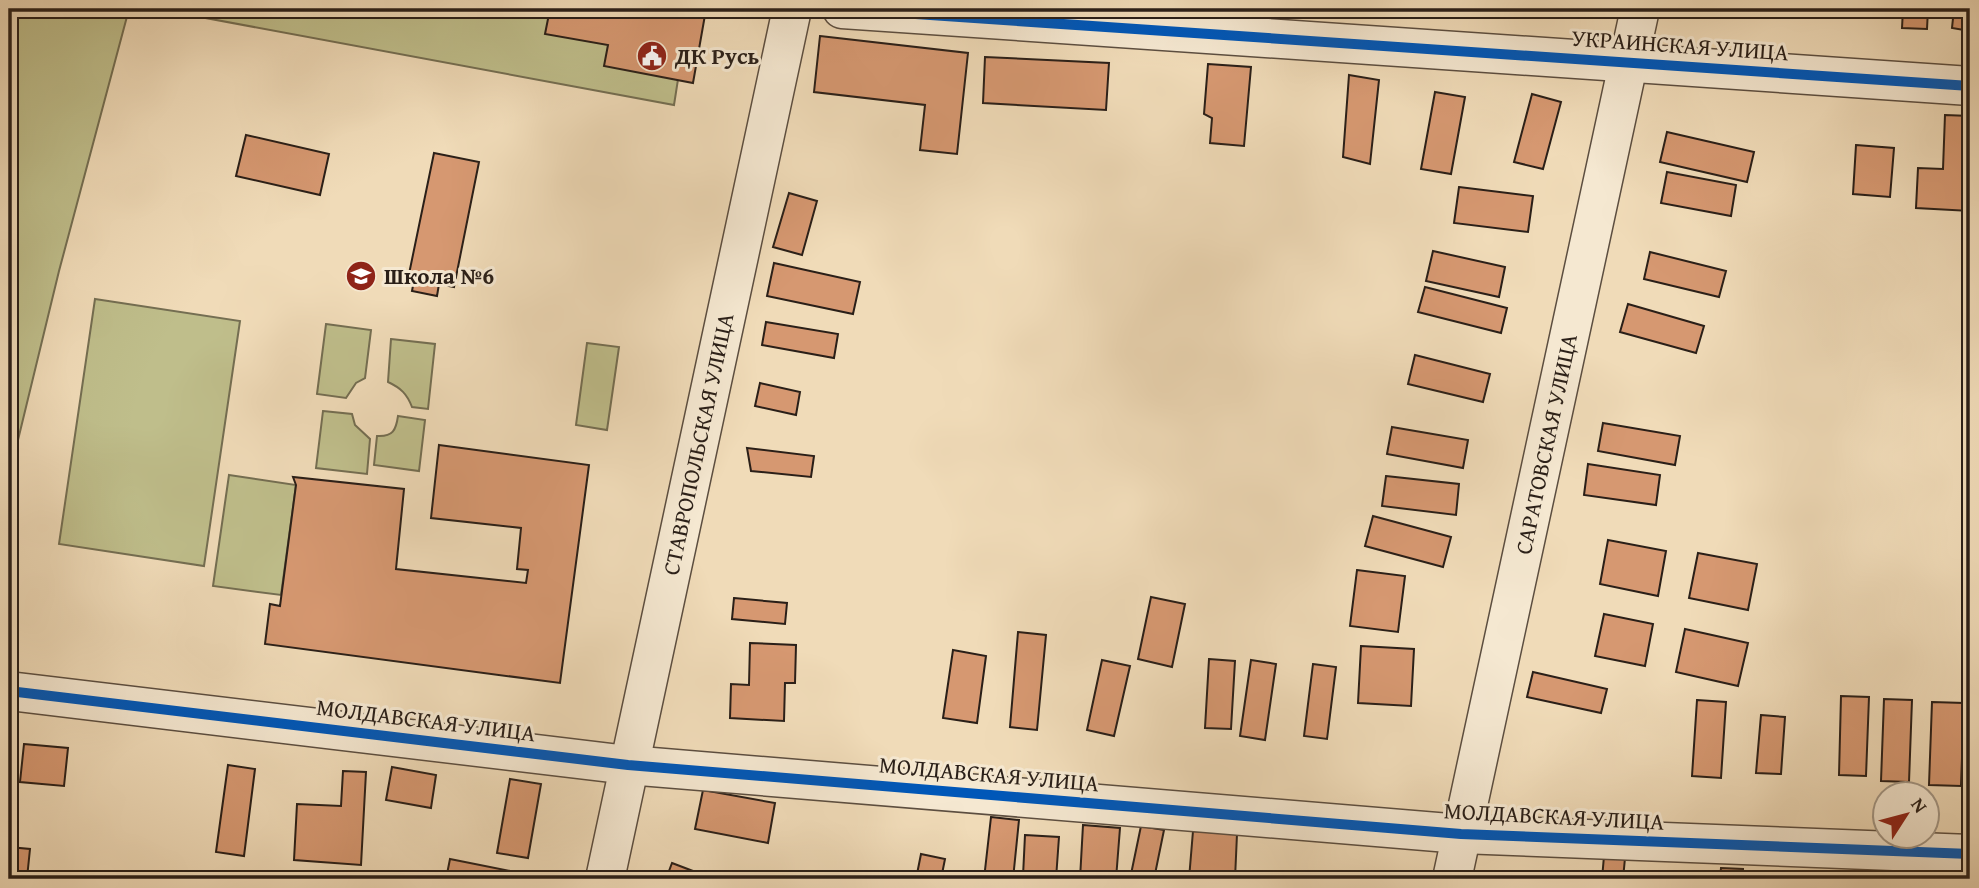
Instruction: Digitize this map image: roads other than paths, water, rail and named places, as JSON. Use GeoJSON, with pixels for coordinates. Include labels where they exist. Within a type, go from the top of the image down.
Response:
{"type":"FeatureCollection","features":[{"type":"Feature","properties":{"kind":"street","name":"СТАВРОПОЛЬСКАЯ УЛИЦА"},"geometry":{"type":"LineString","coordinates":[[605,879],[792,9]]}},
{"type":"Feature","properties":{"kind":"street","name":"УКРАИНСКАЯ УЛИЦА"},"geometry":{"type":"LineString","coordinates":[[842,9],[1970,86]]}},
{"type":"Feature","properties":{"kind":"street","name":"САРАТОВСКАЯ УЛИЦА"},"geometry":{"type":"LineString","coordinates":[[1452,879],[1640,9]]}},
{"type":"Feature","properties":{"kind":"street","name":"МОЛДАВСКАЯ УЛИЦА"},"geometry":{"type":"LineString","coordinates":[[9,691],[628,765],[1461,834],[1970,854]]}},
{"type":"Feature","properties":{"kind":"place","name":"ДК Русь"},"geometry":{"type":"Point","coordinates":[652,56]}},
{"type":"Feature","properties":{"kind":"place","name":"Школа №6"},"geometry":{"type":"Point","coordinates":[361,276]}}]}
